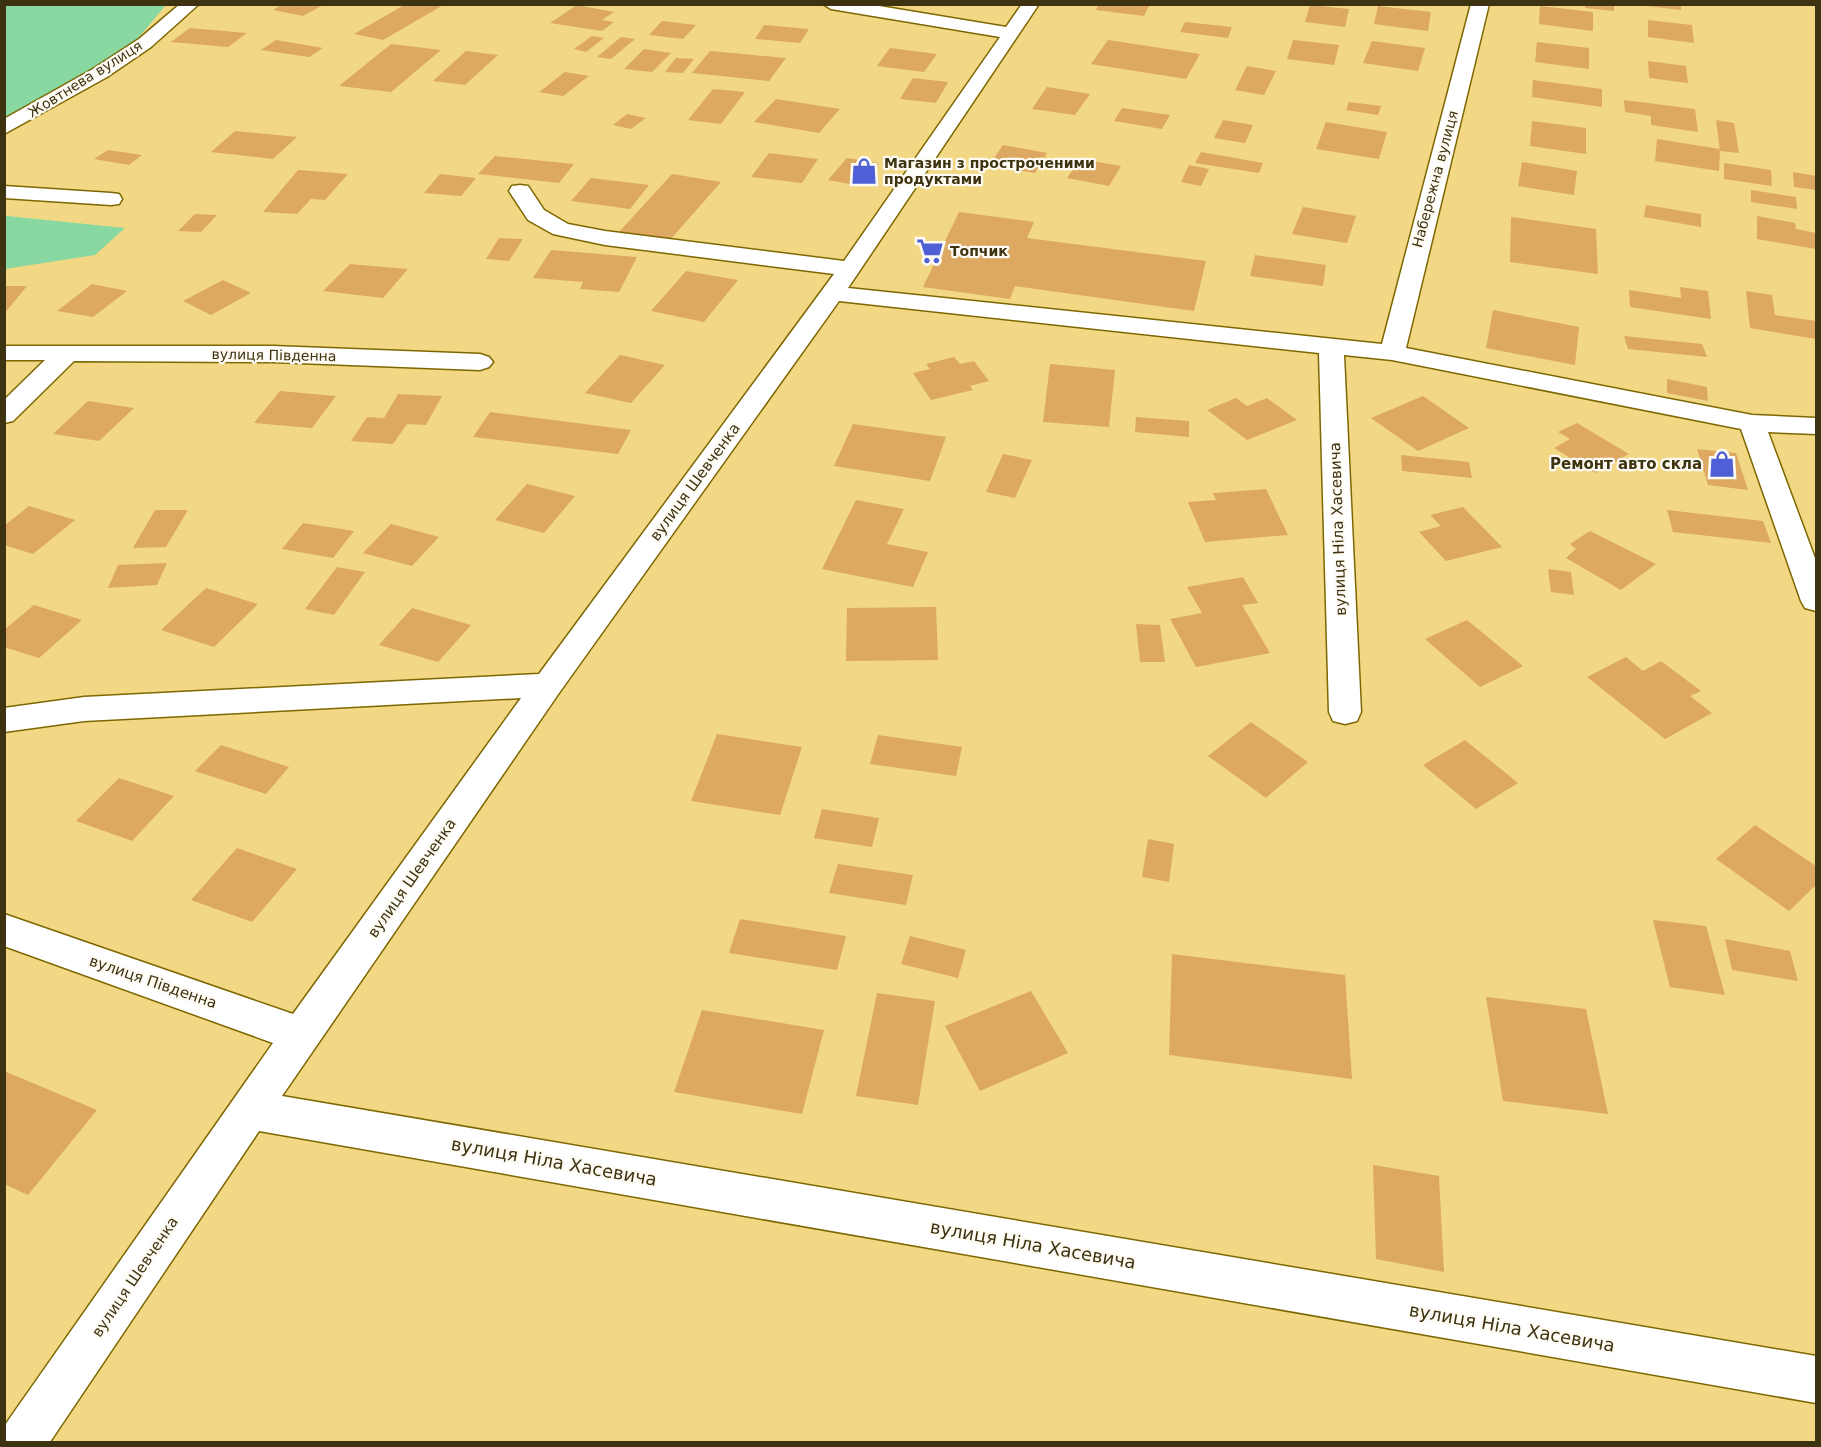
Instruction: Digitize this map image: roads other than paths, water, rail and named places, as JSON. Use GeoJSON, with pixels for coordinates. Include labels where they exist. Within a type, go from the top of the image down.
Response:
{"type":"FeatureCollection","features":[{"type":"Feature","properties":{"kind":"street","name":"Жовтнева вулиця"},"geometry":{"type":"LineString","coordinates":[[4,128],[100,73],[145,43],[191,4]]}},
{"type":"Feature","properties":{"kind":"street"},"geometry":{"type":"LineString","coordinates":[[831,4],[1010,33]]}},
{"type":"Feature","properties":{"kind":"street","name":"вулиця Шевченка"},"geometry":{"type":"LineString","coordinates":[[22,1443],[301,1035],[548,685],[850,268],[1031,4]]}},
{"type":"Feature","properties":{"kind":"street","name":"Набережна вулиця"},"geometry":{"type":"LineString","coordinates":[[1392,353],[1410,270],[1465,70],[1480,4]]}},
{"type":"Feature","properties":{"kind":"street"},"geometry":{"type":"LineString","coordinates":[[520,191],[536,215],[561,229],[605,238],[850,268]]}},
{"type":"Feature","properties":{"kind":"street"},"geometry":{"type":"LineString","coordinates":[[4,192],[111,199]]}},
{"type":"Feature","properties":{"kind":"street"},"geometry":{"type":"LineString","coordinates":[[822,307],[1392,353],[1752,423],[1816,426]]}},
{"type":"Feature","properties":{"kind":"street","name":"вулиця Ніла Хасевича"},"geometry":{"type":"LineString","coordinates":[[1331,347],[1345,712]]}},
{"type":"Feature","properties":{"kind":"street","name":"вулиця Південна"},"geometry":{"type":"LineString","coordinates":[[4,353],[273,354],[480,362]]}},
{"type":"Feature","properties":{"kind":"street"},"geometry":{"type":"LineString","coordinates":[[4,415],[67,353]]}},
{"type":"Feature","properties":{"kind":"street"},"geometry":{"type":"LineString","coordinates":[[1752,423],[1816,601]]}},
{"type":"Feature","properties":{"kind":"street"},"geometry":{"type":"LineString","coordinates":[[4,720],[84,709],[548,685]]}},
{"type":"Feature","properties":{"kind":"street","name":"вулиця Південна"},"geometry":{"type":"LineString","coordinates":[[4,930],[301,1035]]}},
{"type":"Feature","properties":{"kind":"street","name":"вулиця Ніла Хасевича"},"geometry":{"type":"LineString","coordinates":[[250,1110],[1816,1380]]}},
{"type":"Feature","properties":{"kind":"place","name":"Магазин з простроченими продуктами"},"geometry":{"type":"Point","coordinates":[864,171]}},
{"type":"Feature","properties":{"kind":"place","name":"Топчик"},"geometry":{"type":"Point","coordinates":[930,251]}},
{"type":"Feature","properties":{"kind":"place","name":"Ремонт авто скла"},"geometry":{"type":"Point","coordinates":[1722,464]}}]}
